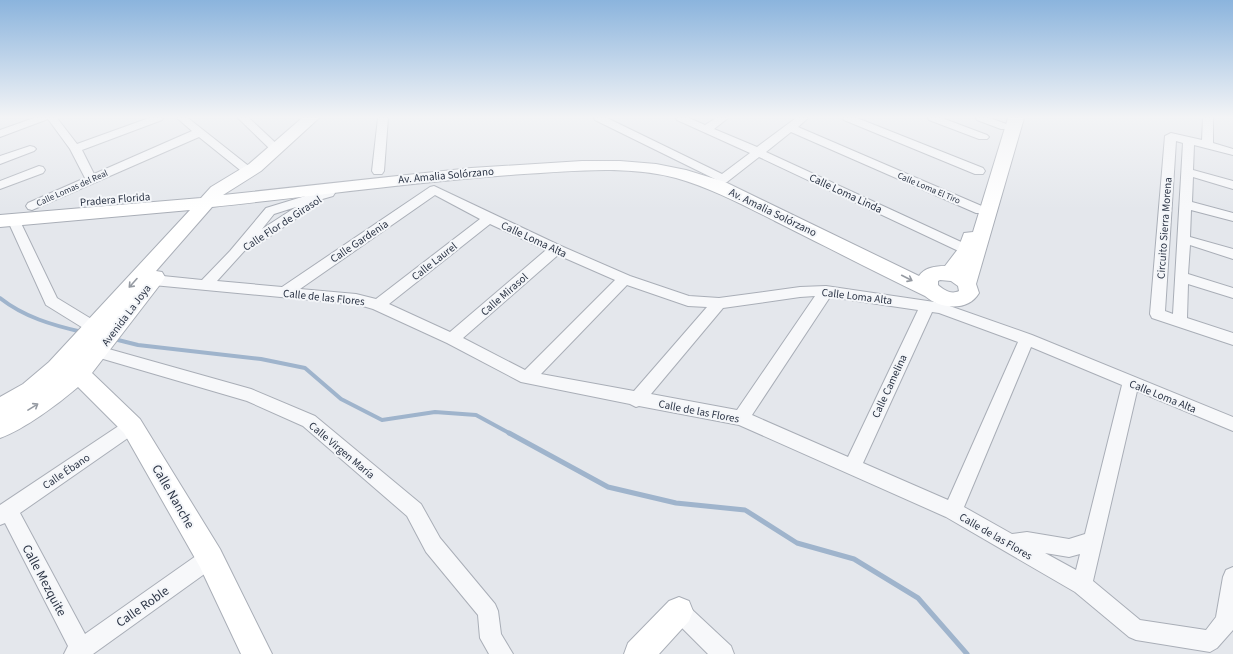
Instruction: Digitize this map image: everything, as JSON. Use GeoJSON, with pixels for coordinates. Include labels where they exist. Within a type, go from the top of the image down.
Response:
{"type":"FeatureCollection","features":[{"type":"Feature","properties":{"kind":"main road","name":"Avenida La Joya"},"geometry":{"type":"LineString","coordinates":[[0,428],[54,394],[68,371],[222,194],[276,149]]}},
{"type":"Feature","properties":{"kind":"main road"},"geometry":{"type":"LineString","coordinates":[[935,286],[967,250],[998,149]]}},
{"type":"Feature","properties":{"kind":"main road"},"geometry":{"type":"LineString","coordinates":[[935,286],[962,279],[967,283],[1000,149]]}},
{"type":"Feature","properties":{"kind":"main road","name":"Av. Amalia Solórzano"},"geometry":{"type":"LineString","coordinates":[[222,194],[469,166],[583,160],[642,160],[679,165],[723,179],[862,246],[935,286]]}},
{"type":"Feature","properties":{"kind":"main road","name":"Av. Amalia Solórzano"},"geometry":{"type":"LineString","coordinates":[[222,194],[320,188],[467,173],[604,166],[656,169],[688,176],[719,186],[935,286]]}},
{"type":"Feature","properties":{"kind":"main road","name":"Avenida La Joya"},"geometry":{"type":"LineString","coordinates":[[97,337],[153,280],[222,194]]}},
{"type":"Feature","properties":{"kind":"main road","name":"Pradera Florida"},"geometry":{"type":"LineString","coordinates":[[4,216],[32,206],[222,194]]}},
{"type":"Feature","properties":{"kind":"main road","name":"Pradera Florida"},"geometry":{"type":"LineString","coordinates":[[4,216],[222,194]]}},
{"type":"Feature","properties":{"kind":"main road","name":"Avenida La Joya"},"geometry":{"type":"LineString","coordinates":[[0,409],[30,390],[68,371]]}},
{"type":"Feature","properties":{"kind":"main road","name":"Calle Nanche"},"geometry":{"type":"LineString","coordinates":[[68,371],[132,426],[210,558],[257,654]]}},
{"type":"Feature","properties":{"kind":"main road"},"geometry":{"type":"LineString","coordinates":[[639,654],[679,611]]}},
{"type":"Feature","properties":{"kind":"street"},"geometry":{"type":"LineString","coordinates":[[0,160],[30,149]]}},
{"type":"Feature","properties":{"kind":"street"},"geometry":{"type":"LineString","coordinates":[[75,149],[91,179]]}},
{"type":"Feature","properties":{"kind":"street","name":"Calle Lomas del Real"},"geometry":{"type":"LineString","coordinates":[[32,206],[162,149]]}},
{"type":"Feature","properties":{"kind":"street"},"geometry":{"type":"LineString","coordinates":[[221,149],[249,171]]}},
{"type":"Feature","properties":{"kind":"street"},"geometry":{"type":"LineString","coordinates":[[378,170],[380,149]]}},
{"type":"Feature","properties":{"kind":"street"},"geometry":{"type":"LineString","coordinates":[[661,149],[723,179],[763,149]]}},
{"type":"Feature","properties":{"kind":"street","name":"Calle Loma Linda"},"geometry":{"type":"LineString","coordinates":[[750,149],[967,250]]}},
{"type":"Feature","properties":{"kind":"street","name":"Calle Loma El Tiro"},"geometry":{"type":"LineString","coordinates":[[838,149],[980,210]]}},
{"type":"Feature","properties":{"kind":"street"},"geometry":{"type":"LineString","coordinates":[[923,149],[978,171]]}},
{"type":"Feature","properties":{"kind":"street","name":"Circuito Sierra Morena"},"geometry":{"type":"LineString","coordinates":[[1170,149],[1157,314],[1233,339]]}},
{"type":"Feature","properties":{"kind":"street","name":"Circuito Sierra Morena"},"geometry":{"type":"LineString","coordinates":[[1180,321],[1188,149]]}},
{"type":"Feature","properties":{"kind":"street","name":"Circuito Sierra Morena"},"geometry":{"type":"LineString","coordinates":[[1220,149],[1233,152]]}},
{"type":"Feature","properties":{"kind":"street"},"geometry":{"type":"LineString","coordinates":[[0,185],[39,170]]}},
{"type":"Feature","properties":{"kind":"street"},"geometry":{"type":"LineString","coordinates":[[1187,172],[1233,185]]}},
{"type":"Feature","properties":{"kind":"street","name":"Calle Loma Alta"},"geometry":{"type":"LineString","coordinates":[[434,190],[489,218],[625,279],[688,300],[719,303],[800,292],[935,286],[941,308],[1027,339],[1233,424]]}},
{"type":"Feature","properties":{"kind":"street","name":"Calle Gardenia"},"geometry":{"type":"LineString","coordinates":[[284,293],[434,190]]}},
{"type":"Feature","properties":{"kind":"street","name":"Calle Flor de Girasol"},"geometry":{"type":"LineString","coordinates":[[206,284],[236,254],[270,211],[329,193],[292,214],[236,254]]}},
{"type":"Feature","properties":{"kind":"street"},"geometry":{"type":"LineString","coordinates":[[1185,204],[1233,217]]}},
{"type":"Feature","properties":{"kind":"street","name":"Calle Virgen María"},"geometry":{"type":"LineString","coordinates":[[4,216],[51,301],[97,337],[251,396],[309,421],[414,510],[433,545],[488,611],[491,638],[502,654]]}},
{"type":"Feature","properties":{"kind":"street","name":"Calle Laurel"},"geometry":{"type":"LineString","coordinates":[[378,304],[489,218]]}},
{"type":"Feature","properties":{"kind":"street"},"geometry":{"type":"LineString","coordinates":[[1183,239],[1233,254]]}},
{"type":"Feature","properties":{"kind":"street","name":"Calle Mirasol"},"geometry":{"type":"LineString","coordinates":[[452,339],[556,249]]}},
{"type":"Feature","properties":{"kind":"street"},"geometry":{"type":"LineString","coordinates":[[1181,277],[1233,293]]}},
{"type":"Feature","properties":{"kind":"street"},"geometry":{"type":"LineString","coordinates":[[527,378],[625,279]]}},
{"type":"Feature","properties":{"kind":"street","name":"Calle de las Flores"},"geometry":{"type":"LineString","coordinates":[[153,280],[356,299],[378,304],[452,339],[527,378],[636,400],[741,418],[953,511],[1082,584],[1136,630],[1210,641],[1226,622],[1233,577]]}},
{"type":"Feature","properties":{"kind":"street","name":"Calle Camelina"},"geometry":{"type":"LineString","coordinates":[[852,467],[935,286]]}},
{"type":"Feature","properties":{"kind":"street"},"geometry":{"type":"LineString","coordinates":[[741,418],[826,291]]}},
{"type":"Feature","properties":{"kind":"street"},"geometry":{"type":"LineString","coordinates":[[636,400],[719,303]]}},
{"type":"Feature","properties":{"kind":"street"},"geometry":{"type":"LineString","coordinates":[[953,511],[1027,339]]}},
{"type":"Feature","properties":{"kind":"street"},"geometry":{"type":"LineString","coordinates":[[1082,584],[1131,382]]}},
{"type":"Feature","properties":{"kind":"street","name":"Calle Ébano"},"geometry":{"type":"LineString","coordinates":[[4,513],[132,426]]}},
{"type":"Feature","properties":{"kind":"street","name":"Calle Mezquite"},"geometry":{"type":"LineString","coordinates":[[4,513],[78,652]]}},
{"type":"Feature","properties":{"kind":"street"},"geometry":{"type":"LineString","coordinates":[[1009,544],[1028,541],[1069,548],[1092,542]]}},
{"type":"Feature","properties":{"kind":"street","name":"Calle Roble"},"geometry":{"type":"LineString","coordinates":[[78,652],[210,558]]}},
{"type":"Feature","properties":{"kind":"street"},"geometry":{"type":"LineString","coordinates":[[679,611],[723,654]]}},
{"type":"Feature","properties":{"kind":"waterway"},"geometry":{"type":"LineString","coordinates":[[0,298],[9,305],[39,320],[82,332]]}},
{"type":"Feature","properties":{"kind":"waterway"},"geometry":{"type":"LineString","coordinates":[[114,339],[138,345],[261,359],[305,368],[341,399],[382,420],[435,412],[476,415],[511,434]]}},
{"type":"Feature","properties":{"kind":"waterway"},"geometry":{"type":"LineString","coordinates":[[509,433],[608,487],[676,503],[745,510],[797,543],[854,559],[918,598],[967,654]]}}]}
